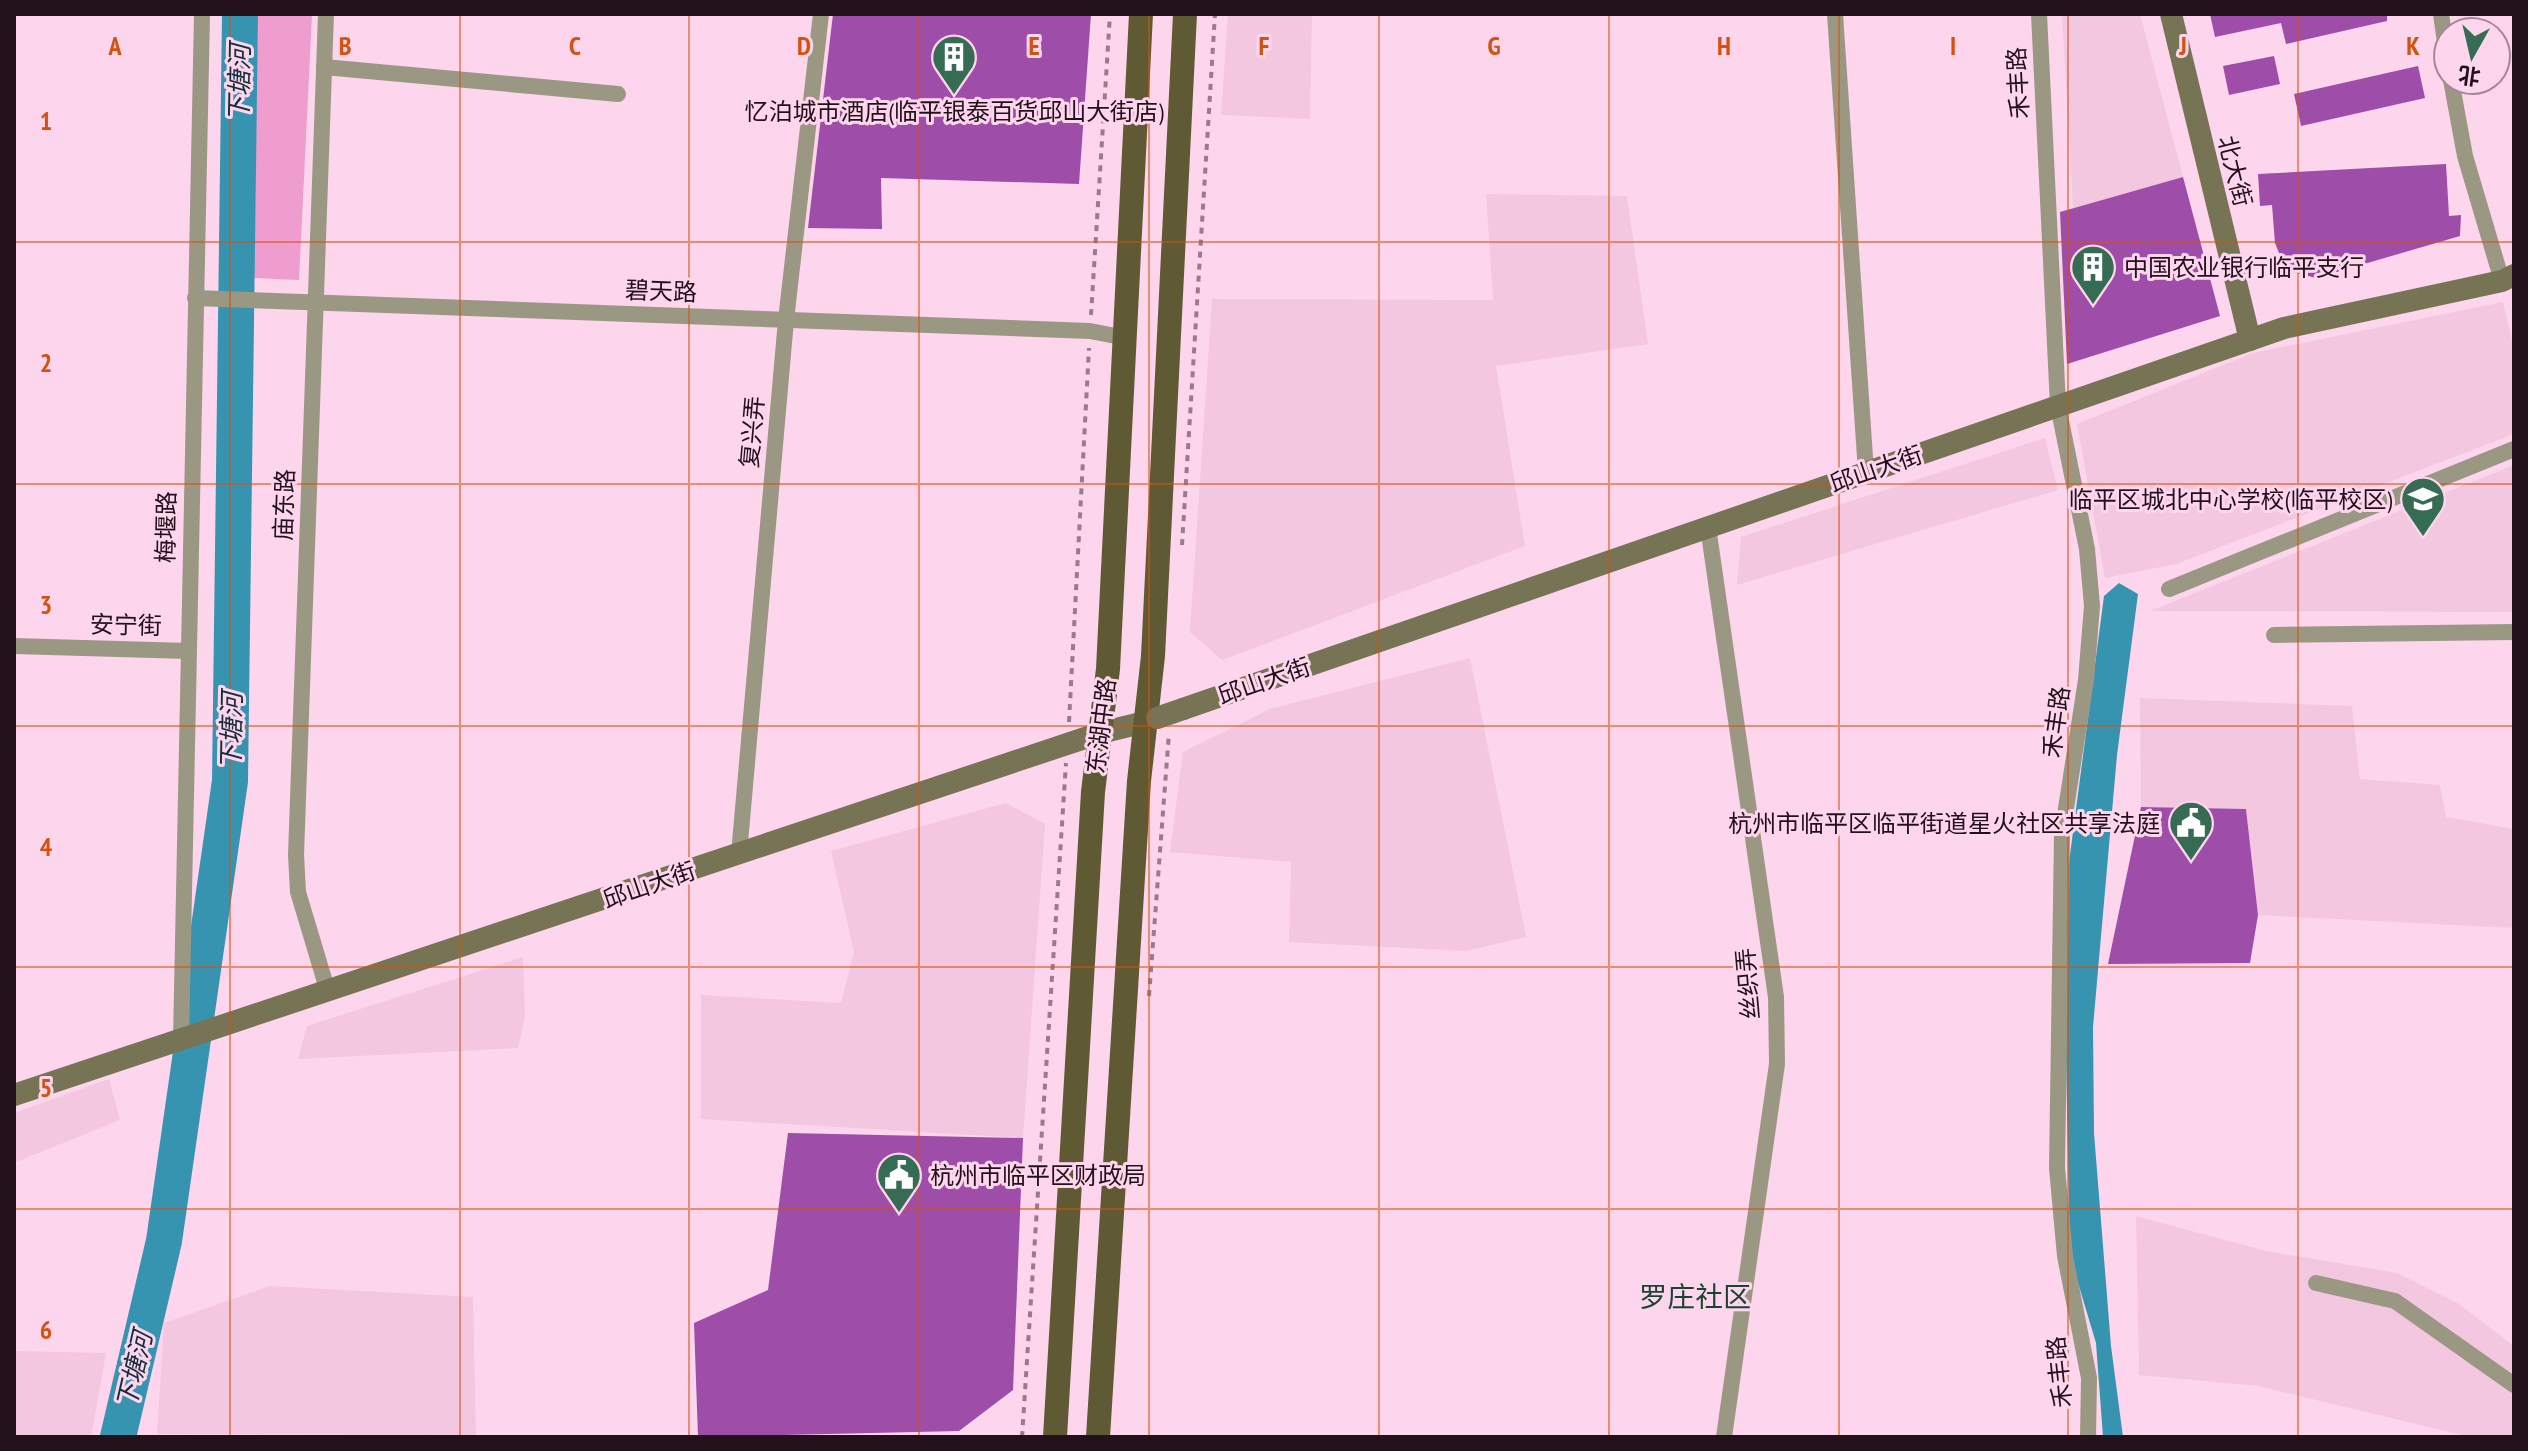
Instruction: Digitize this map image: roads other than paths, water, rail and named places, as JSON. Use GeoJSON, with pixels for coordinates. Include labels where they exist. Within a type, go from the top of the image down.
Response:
{"type":"FeatureCollection","features":[{"type":"Feature","properties":{"kind":"main road","name":"东湖中路"},"geometry":{"type":"LineString","coordinates":[[1055,1437],[1093,792],[1108,669],[1141,14]]}},
{"type":"Feature","properties":{"kind":"main road","name":"东湖中路"},"geometry":{"type":"LineString","coordinates":[[1098,1437],[1151,720],[1185,14]]}},
{"type":"Feature","properties":{"kind":"main road","name":"北大街"},"geometry":{"type":"LineString","coordinates":[[2171,14],[2250,340]]}},
{"type":"Feature","properties":{"kind":"main road","name":"邱山大街"},"geometry":{"type":"LineString","coordinates":[[14,1095],[1100,733],[1151,720],[2284,328],[2508,278]]}},
{"type":"Feature","properties":{"kind":"street","name":"梅堰路"},"geometry":{"type":"LineString","coordinates":[[182,1040],[202,14]]}},
{"type":"Feature","properties":{"kind":"street","name":"庙东路"},"geometry":{"type":"LineString","coordinates":[[326,14],[306,302],[296,855],[298,892],[328,992]]}},
{"type":"Feature","properties":{"kind":"street","name":"复兴弄"},"geometry":{"type":"LineString","coordinates":[[739,854],[786,320],[821,14]]}},
{"type":"Feature","properties":{"kind":"street"},"geometry":{"type":"LineString","coordinates":[[1835,14],[1866,472]]}},
{"type":"Feature","properties":{"kind":"street","name":"禾丰路"},"geometry":{"type":"LineString","coordinates":[[2039,14],[2058,406],[2087,549],[2092,606],[2086,680],[2062,834],[2057,1168],[2065,1256],[2089,1378],[2088,1437]]}},
{"type":"Feature","properties":{"kind":"street"},"geometry":{"type":"LineString","coordinates":[[324,67],[618,94]]}},
{"type":"Feature","properties":{"kind":"street"},"geometry":{"type":"LineString","coordinates":[[2454,96],[2465,156],[2508,278]]}},
{"type":"Feature","properties":{"kind":"street","name":"碧天路"},"geometry":{"type":"LineString","coordinates":[[195,298],[1090,331],[1126,338]]}},
{"type":"Feature","properties":{"kind":"street"},"geometry":{"type":"LineString","coordinates":[[2169,589],[2514,449]]}},
{"type":"Feature","properties":{"kind":"street","name":"丝织弄"},"geometry":{"type":"LineString","coordinates":[[1708,527],[1776,997],[1777,1064],[1724,1437]]}},
{"type":"Feature","properties":{"kind":"street"},"geometry":{"type":"LineString","coordinates":[[2274,635],[2514,632]]}},
{"type":"Feature","properties":{"kind":"street","name":"安宁街"},"geometry":{"type":"LineString","coordinates":[[14,646],[188,651]]}},
{"type":"Feature","properties":{"kind":"street"},"geometry":{"type":"LineString","coordinates":[[2316,1283],[2395,1301],[2514,1385]]}},
{"type":"Feature","properties":{"kind":"water"},"geometry":{"type":"Polygon","coordinates":[[[2119,583],[2138,594],[2117,755],[2093,1027],[2094,1133],[2111,1346],[2123,1437],[2103,1437],[2096,1343],[2070,1256],[2063,908],[2104,596],[2119,583]]]}},
{"type":"Feature","properties":{"kind":"waterway","name":"下塘河"},"geometry":{"type":"LineString","coordinates":[[118,1437],[164,1241],[230,781],[240,14]]}},
{"type":"Feature","properties":{"kind":"place","name":"忆泊城市酒店(临平银泰百货邱山大街店)"},"geometry":{"type":"Point","coordinates":[954,96]}},
{"type":"Feature","properties":{"kind":"place","name":"中国农业银行临平支行"},"geometry":{"type":"Point","coordinates":[2093,306]}},
{"type":"Feature","properties":{"kind":"place","name":"临平区城北中心学校(临平校区)"},"geometry":{"type":"Point","coordinates":[2423,538]}},
{"type":"Feature","properties":{"kind":"place","name":"杭州市临平区临平街道星火社区共享法庭"},"geometry":{"type":"Point","coordinates":[2191,862]}},
{"type":"Feature","properties":{"kind":"place","name":"杭州市临平区财政局"},"geometry":{"type":"Point","coordinates":[899,1214]}},
{"type":"Feature","properties":{"kind":"district","name":"罗庄社区"},"geometry":{"type":"Point","coordinates":[1695,1296]}}]}
